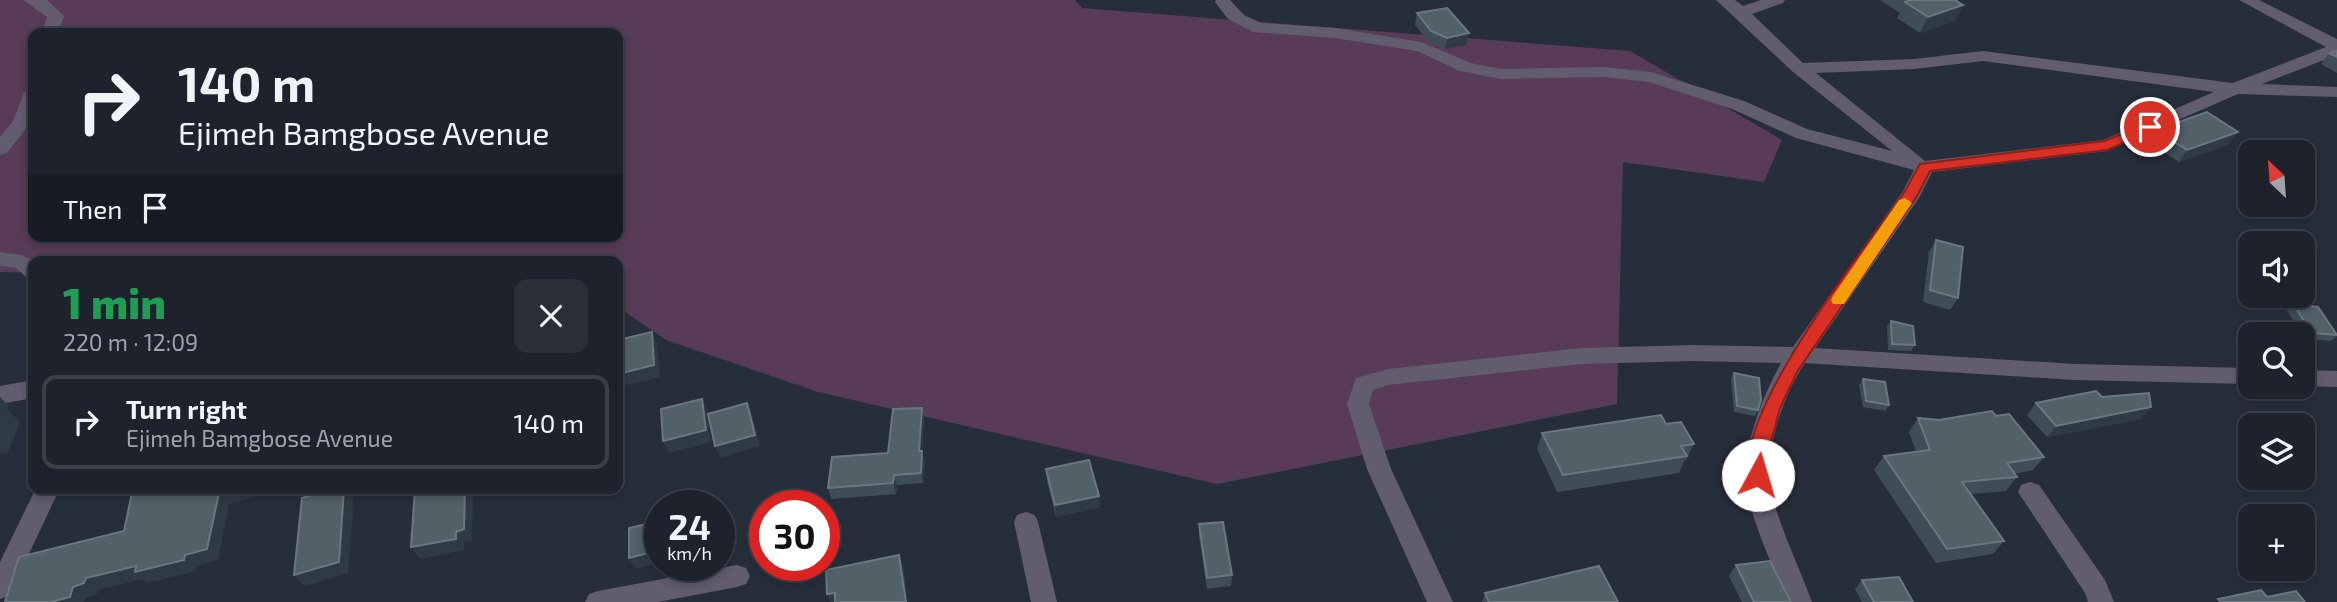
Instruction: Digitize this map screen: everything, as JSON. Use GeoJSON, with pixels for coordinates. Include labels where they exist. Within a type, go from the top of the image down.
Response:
{"type":"FeatureCollection","features":[{"type":"Feature","properties":{"kind":"street"},"geometry":{"type":"LineString","coordinates":[[31,0],[56,16],[52,28]]}},
{"type":"Feature","properties":{"kind":"street"},"geometry":{"type":"LineString","coordinates":[[1724,0],[1741,12],[1799,68],[1925,167]]}},
{"type":"Feature","properties":{"kind":"street"},"geometry":{"type":"LineString","coordinates":[[1741,12],[1777,0]]}},
{"type":"Feature","properties":{"kind":"street"},"geometry":{"type":"LineString","coordinates":[[2247,0],[2337,47]]}},
{"type":"Feature","properties":{"kind":"street"},"geometry":{"type":"LineString","coordinates":[[1223,2],[1228,11],[1259,28],[1335,33],[1421,47],[1466,67],[1501,74],[1604,72],[1651,78],[1738,105],[1802,134],[1925,167],[2107,145],[2337,47]]}},
{"type":"Feature","properties":{"kind":"street"},"geometry":{"type":"LineString","coordinates":[[1799,68],[1914,64],[1983,56],[2235,89],[2337,92]]}},
{"type":"Feature","properties":{"kind":"street"},"geometry":{"type":"LineString","coordinates":[[0,149],[22,122],[28,106]]}},
{"type":"Feature","properties":{"kind":"street"},"geometry":{"type":"LineString","coordinates":[[1799,602],[1770,530],[1759,494],[1759,453],[1771,408],[1790,369],[1912,193],[1925,167]]}},
{"type":"Feature","properties":{"kind":"street"},"geometry":{"type":"LineString","coordinates":[[0,259],[22,262],[28,267]]}},
{"type":"Feature","properties":{"kind":"street"},"geometry":{"type":"LineString","coordinates":[[1440,602],[1379,469],[1357,404],[1364,384],[1388,377],[1582,356],[1800,355],[2075,372],[2238,376]]}},
{"type":"Feature","properties":{"kind":"street"},"geometry":{"type":"LineString","coordinates":[[2315,378],[2337,379]]}},
{"type":"Feature","properties":{"kind":"street"},"geometry":{"type":"LineString","coordinates":[[0,395],[28,390]]}},
{"type":"Feature","properties":{"kind":"street"},"geometry":{"type":"LineString","coordinates":[[2030,492],[2096,588],[2101,602]]}},
{"type":"Feature","properties":{"kind":"street"},"geometry":{"type":"LineString","coordinates":[[0,589],[45,494]]}},
{"type":"Feature","properties":{"kind":"street"},"geometry":{"type":"LineString","coordinates":[[1026,522],[1044,602]]}},
{"type":"Feature","properties":{"kind":"street"},"geometry":{"type":"LineString","coordinates":[[611,601],[737,576]]}},
{"type":"Feature","properties":{"kind":"shaded area"},"geometry":{"type":"Polygon","coordinates":[[[0,0],[1075,0],[1082,8],[1630,51],[1782,140],[1764,182],[1623,162],[1617,404],[1217,484],[818,392],[666,340],[623,310],[623,256],[28,256],[28,273],[0,272],[0,0]]]}},
{"type":"Feature","properties":{"kind":"building"},"geometry":{"type":"Polygon","coordinates":[[[1955,0],[1963,5],[1928,17],[1905,2],[1955,0]]]}},
{"type":"Feature","properties":{"kind":"building"},"geometry":{"type":"Polygon","coordinates":[[[1447,8],[1469,33],[1447,38],[1431,31],[1417,13],[1447,8]]]}},
{"type":"Feature","properties":{"kind":"building"},"geometry":{"type":"Polygon","coordinates":[[[2207,112],[2238,132],[2187,150],[2156,130],[2207,112]]]}},
{"type":"Feature","properties":{"kind":"building"},"geometry":{"type":"Polygon","coordinates":[[[1936,240],[1963,247],[1958,298],[1930,290],[1936,240]]]}},
{"type":"Feature","properties":{"kind":"building"},"geometry":{"type":"Polygon","coordinates":[[[2318,307],[2337,335],[2315,333],[2315,322],[2305,322],[2296,308],[2318,307]]]}},
{"type":"Feature","properties":{"kind":"building"},"geometry":{"type":"Polygon","coordinates":[[[1891,321],[1913,326],[1915,345],[1892,344],[1891,321]]]}},
{"type":"Feature","properties":{"kind":"building"},"geometry":{"type":"Polygon","coordinates":[[[652,332],[654,365],[623,373],[623,339],[652,332]]]}},
{"type":"Feature","properties":{"kind":"building"},"geometry":{"type":"Polygon","coordinates":[[[1734,373],[1759,378],[1761,400],[1758,410],[1737,406],[1734,373]]]}},
{"type":"Feature","properties":{"kind":"building"},"geometry":{"type":"Polygon","coordinates":[[[1863,379],[1885,382],[1889,405],[1866,401],[1863,379]]]}},
{"type":"Feature","properties":{"kind":"building"},"geometry":{"type":"Polygon","coordinates":[[[2096,391],[2102,397],[2149,393],[2151,407],[2056,426],[2036,403],[2096,391]]]}},
{"type":"Feature","properties":{"kind":"building"},"geometry":{"type":"Polygon","coordinates":[[[702,399],[706,430],[663,441],[661,409],[702,399]]]}},
{"type":"Feature","properties":{"kind":"building"},"geometry":{"type":"Polygon","coordinates":[[[747,403],[755,435],[715,446],[708,414],[747,403]]]}},
{"type":"Feature","properties":{"kind":"building"},"geometry":{"type":"Polygon","coordinates":[[[922,408],[919,451],[922,451],[921,473],[894,475],[893,483],[828,488],[832,457],[888,453],[893,409],[922,408]]]}},
{"type":"Feature","properties":{"kind":"building"},"geometry":{"type":"Polygon","coordinates":[[[1992,411],[1996,416],[2009,414],[2044,457],[2007,463],[2017,477],[1962,482],[2004,541],[1947,549],[1884,456],[1930,450],[1918,418],[1939,420],[1992,411]]]}},
{"type":"Feature","properties":{"kind":"building"},"geometry":{"type":"Polygon","coordinates":[[[1661,415],[1666,424],[1681,422],[1694,444],[1681,446],[1687,456],[1563,475],[1542,433],[1661,415]]]}},
{"type":"Feature","properties":{"kind":"building"},"geometry":{"type":"Polygon","coordinates":[[[1089,460],[1099,496],[1055,505],[1046,469],[1089,460]]]}},
{"type":"Feature","properties":{"kind":"building"},"geometry":{"type":"Polygon","coordinates":[[[132,494],[219,494],[207,549],[185,555],[184,560],[135,572],[136,566],[86,578],[84,583],[73,587],[70,597],[51,602],[5,602],[19,557],[124,531],[132,494]]]}},
{"type":"Feature","properties":{"kind":"building"},"geometry":{"type":"Polygon","coordinates":[[[316,494],[344,494],[339,562],[294,575],[302,498],[316,494]]]}},
{"type":"Feature","properties":{"kind":"building"},"geometry":{"type":"Polygon","coordinates":[[[415,494],[465,494],[464,529],[456,532],[456,539],[411,547],[415,494]]]}},
{"type":"Feature","properties":{"kind":"building"},"geometry":{"type":"Polygon","coordinates":[[[1223,522],[1232,575],[1207,578],[1199,524],[1223,522]]]}},
{"type":"Feature","properties":{"kind":"building"},"geometry":{"type":"Polygon","coordinates":[[[644,525],[644,554],[629,558],[629,528],[644,525]]]}},
{"type":"Feature","properties":{"kind":"building"},"geometry":{"type":"Polygon","coordinates":[[[899,555],[906,602],[835,602],[835,593],[827,594],[826,581],[840,581],[840,567],[899,555]]]}},
{"type":"Feature","properties":{"kind":"building"},"geometry":{"type":"Polygon","coordinates":[[[1770,561],[1791,602],[1754,602],[1736,565],[1770,561]]]}},
{"type":"Feature","properties":{"kind":"building"},"geometry":{"type":"Polygon","coordinates":[[[1599,566],[1618,602],[1489,602],[1485,593],[1599,566]]]}},
{"type":"Feature","properties":{"kind":"building"},"geometry":{"type":"Polygon","coordinates":[[[1899,577],[1913,602],[1874,602],[1862,580],[1899,577]]]}},
{"type":"Feature","properties":{"kind":"building"},"geometry":{"type":"Polygon","coordinates":[[[2261,590],[2267,597],[2296,591],[2305,602],[2221,602],[2218,599],[2261,590]]]}},
{"type":"Feature","properties":{"kind":"slow traffic"},"geometry":{"type":"LineString","coordinates":[[1839,300],[1905,203]]}},
{"type":"Feature","properties":{"kind":"route"},"geometry":{"type":"LineString","coordinates":[[1758,475],[1759,453],[1771,408],[1790,369],[1912,193],[1925,167],[1952,162],[2062,153],[2107,145],[2150,127]]}}]}
